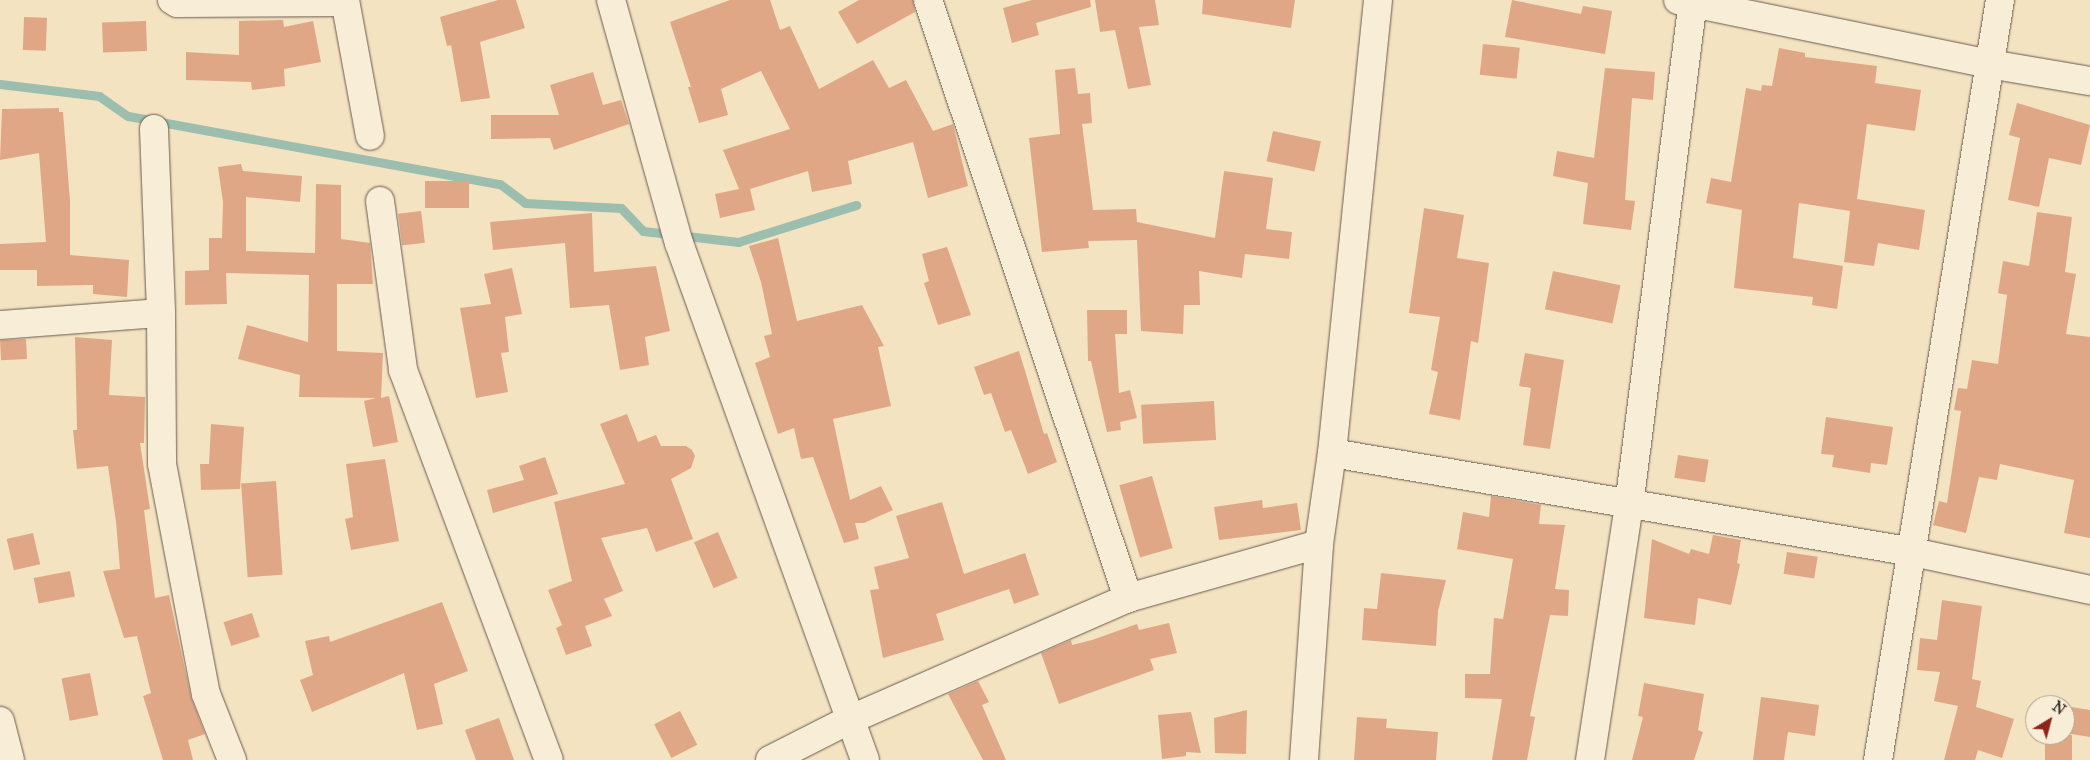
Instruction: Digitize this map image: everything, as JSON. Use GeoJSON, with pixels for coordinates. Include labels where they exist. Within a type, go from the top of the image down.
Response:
{"type":"FeatureCollection","features":[{"type":"Feature","properties":{"kind":"street"},"geometry":{"type":"LineString","coordinates":[[172,0],[177,3],[345,1],[370,136]]}},
{"type":"Feature","properties":{"kind":"street"},"geometry":{"type":"LineString","coordinates":[[610,0],[677,235],[849,720],[865,760]]}},
{"type":"Feature","properties":{"kind":"street"},"geometry":{"type":"LineString","coordinates":[[928,0],[1128,598]]}},
{"type":"Feature","properties":{"kind":"street"},"geometry":{"type":"LineString","coordinates":[[1304,760],[1319,544],[1332,454],[1378,0]]}},
{"type":"Feature","properties":{"kind":"street"},"geometry":{"type":"LineString","coordinates":[[1878,760],[1913,552],[2000,0]]}},
{"type":"Feature","properties":{"kind":"street"},"geometry":{"type":"LineString","coordinates":[[1590,760],[1629,506],[1688,1],[1989,64],[2090,81]]}},
{"type":"Feature","properties":{"kind":"street"},"geometry":{"type":"LineString","coordinates":[[154,129],[161,313],[162,464],[206,694],[232,760]]}},
{"type":"Feature","properties":{"kind":"street"},"geometry":{"type":"LineString","coordinates":[[380,201],[403,370],[549,760]]}},
{"type":"Feature","properties":{"kind":"street"},"geometry":{"type":"LineString","coordinates":[[0,325],[161,313]]}},
{"type":"Feature","properties":{"kind":"street"},"geometry":{"type":"LineString","coordinates":[[1332,454],[1629,506],[1913,552],[2090,590]]}},
{"type":"Feature","properties":{"kind":"street"},"geometry":{"type":"LineString","coordinates":[[770,760],[849,720],[1128,598],[1319,544]]}},
{"type":"Feature","properties":{"kind":"street"},"geometry":{"type":"LineString","coordinates":[[0,722],[10,760]]}},
{"type":"Feature","properties":{"kind":"building"},"geometry":{"type":"Polygon","coordinates":[[[498,0],[516,0],[525,28],[480,42],[490,98],[461,102],[451,45],[447,46],[440,17],[498,0]]]}},
{"type":"Feature","properties":{"kind":"building"},"geometry":{"type":"Polygon","coordinates":[[[730,0],[770,0],[780,30],[790,26],[819,89],[873,60],[889,88],[906,80],[933,131],[953,124],[968,186],[928,198],[913,142],[848,161],[852,184],[812,192],[808,171],[750,189],[755,210],[720,218],[715,194],[739,189],[723,150],[790,129],[761,71],[721,89],[728,115],[699,123],[688,87],[691,87],[670,22],[730,0]]]}},
{"type":"Feature","properties":{"kind":"building"},"geometry":{"type":"Polygon","coordinates":[[[859,0],[913,0],[915,12],[857,44],[838,12],[859,0]]]}},
{"type":"Feature","properties":{"kind":"building"},"geometry":{"type":"Polygon","coordinates":[[[1032,0],[1090,0],[1091,7],[1036,23],[1039,35],[1012,43],[1003,8],[1032,0]]]}},
{"type":"Feature","properties":{"kind":"building"},"geometry":{"type":"Polygon","coordinates":[[[1095,0],[1155,0],[1159,25],[1139,27],[1151,85],[1128,89],[1115,30],[1100,32],[1095,0]]]}},
{"type":"Feature","properties":{"kind":"building"},"geometry":{"type":"Polygon","coordinates":[[[1203,0],[1295,0],[1291,28],[1202,14],[1203,0]]]}},
{"type":"Feature","properties":{"kind":"building"},"geometry":{"type":"Polygon","coordinates":[[[1512,0],[1581,14],[1583,6],[1612,11],[1605,54],[1505,37],[1512,0]]]}},
{"type":"Feature","properties":{"kind":"building"},"geometry":{"type":"Polygon","coordinates":[[[24,17],[47,18],[46,51],[23,50],[24,17]]]}},
{"type":"Feature","properties":{"kind":"building"},"geometry":{"type":"Polygon","coordinates":[[[283,20],[284,27],[313,21],[321,62],[284,69],[285,86],[252,90],[251,82],[186,80],[186,52],[239,55],[239,21],[283,20]]]}},
{"type":"Feature","properties":{"kind":"building"},"geometry":{"type":"Polygon","coordinates":[[[146,21],[147,51],[103,53],[102,23],[146,21]]]}},
{"type":"Feature","properties":{"kind":"building"},"geometry":{"type":"Polygon","coordinates":[[[1483,44],[1520,48],[1517,79],[1480,75],[1483,44]]]}},
{"type":"Feature","properties":{"kind":"building"},"geometry":{"type":"Polygon","coordinates":[[[1779,48],[1805,53],[1805,57],[1877,66],[1875,83],[1921,90],[1915,131],[1867,124],[1857,199],[1925,210],[1919,250],[1878,243],[1874,266],[1844,262],[1850,211],[1799,203],[1793,258],[1843,266],[1837,309],[1812,305],[1813,297],[1734,288],[1742,210],[1706,203],[1711,178],[1731,182],[1746,88],[1761,91],[1762,85],[1772,86],[1779,48]]]}},
{"type":"Feature","properties":{"kind":"building"},"geometry":{"type":"Polygon","coordinates":[[[1075,68],[1078,94],[1090,93],[1092,123],[1082,124],[1093,210],[1136,209],[1137,222],[1215,238],[1224,171],[1273,178],[1266,229],[1292,232],[1289,259],[1245,254],[1242,278],[1199,271],[1200,305],[1184,305],[1183,334],[1141,331],[1137,240],[1088,241],[1089,248],[1042,252],[1029,138],[1060,134],[1055,70],[1075,68]]]}},
{"type":"Feature","properties":{"kind":"building"},"geometry":{"type":"Polygon","coordinates":[[[1605,68],[1655,72],[1653,100],[1632,98],[1625,200],[1635,201],[1631,230],[1583,224],[1588,183],[1553,176],[1557,151],[1594,158],[1605,68]]]}},
{"type":"Feature","properties":{"kind":"building"},"geometry":{"type":"Polygon","coordinates":[[[593,72],[603,105],[621,100],[629,124],[554,150],[550,138],[491,139],[491,115],[559,115],[550,85],[593,72]]]}},
{"type":"Feature","properties":{"kind":"building"},"geometry":{"type":"Polygon","coordinates":[[[2017,103],[2090,125],[2081,165],[2049,158],[2039,207],[2008,200],[2020,138],[2009,135],[2017,103]]]}},
{"type":"Feature","properties":{"kind":"building"},"geometry":{"type":"Polygon","coordinates":[[[59,108],[59,112],[63,112],[70,201],[70,255],[129,260],[127,297],[93,294],[93,285],[37,286],[37,270],[0,270],[0,244],[46,242],[39,153],[0,160],[2,109],[59,108]]]}},
{"type":"Feature","properties":{"kind":"building"},"geometry":{"type":"Polygon","coordinates":[[[1273,131],[1321,141],[1314,172],[1267,161],[1273,131]]]}},
{"type":"Feature","properties":{"kind":"building"},"geometry":{"type":"Polygon","coordinates":[[[241,164],[243,171],[302,176],[300,202],[246,197],[246,251],[315,253],[316,184],[341,185],[341,239],[370,243],[373,284],[337,284],[337,351],[383,353],[381,398],[389,396],[398,442],[373,447],[364,401],[376,398],[299,397],[300,375],[238,359],[247,325],[308,342],[309,275],[226,273],[227,304],[185,305],[185,271],[209,270],[209,238],[222,238],[223,202],[218,167],[241,164]]]}},
{"type":"Feature","properties":{"kind":"building"},"geometry":{"type":"Polygon","coordinates":[[[425,181],[469,181],[469,208],[425,208],[425,181]]]}},
{"type":"Feature","properties":{"kind":"building"},"geometry":{"type":"Polygon","coordinates":[[[1424,208],[1464,215],[1457,258],[1489,263],[1478,343],[1471,341],[1460,420],[1429,414],[1438,372],[1431,370],[1440,317],[1409,313],[1424,208]]]}},
{"type":"Feature","properties":{"kind":"building"},"geometry":{"type":"Polygon","coordinates":[[[421,211],[425,243],[402,246],[398,214],[421,211]]]}},
{"type":"Feature","properties":{"kind":"building"},"geometry":{"type":"Polygon","coordinates":[[[2037,212],[2072,217],[2065,272],[2076,274],[2066,334],[2090,337],[2090,538],[2064,533],[2074,480],[2000,464],[1997,480],[1979,477],[1966,533],[1933,525],[1939,501],[1947,503],[1961,411],[1954,410],[1958,388],[1967,389],[1972,360],[1998,364],[2007,295],[1998,293],[2003,261],[2029,266],[2037,212]]]}},
{"type":"Feature","properties":{"kind":"building"},"geometry":{"type":"Polygon","coordinates":[[[592,213],[594,272],[656,266],[670,331],[645,337],[649,365],[620,370],[609,305],[570,308],[565,243],[493,250],[490,222],[592,213]]]}},
{"type":"Feature","properties":{"kind":"building"},"geometry":{"type":"Polygon","coordinates":[[[778,238],[797,321],[862,305],[884,346],[878,347],[891,406],[833,419],[850,500],[881,486],[893,510],[864,523],[855,523],[859,539],[844,543],[813,457],[801,459],[794,428],[778,434],[755,363],[770,357],[764,336],[772,334],[761,282],[749,246],[778,238]]]}},
{"type":"Feature","properties":{"kind":"building"},"geometry":{"type":"Polygon","coordinates":[[[947,247],[971,315],[938,325],[924,283],[929,281],[922,254],[947,247]]]}},
{"type":"Feature","properties":{"kind":"building"},"geometry":{"type":"Polygon","coordinates":[[[512,268],[522,314],[505,317],[509,352],[501,353],[508,392],[476,398],[460,308],[491,304],[484,274],[512,268]]]}},
{"type":"Feature","properties":{"kind":"building"},"geometry":{"type":"Polygon","coordinates":[[[1553,271],[1620,285],[1612,323],[1545,309],[1553,271]]]}},
{"type":"Feature","properties":{"kind":"building"},"geometry":{"type":"Polygon","coordinates":[[[1087,310],[1127,310],[1127,334],[1115,334],[1119,393],[1130,390],[1137,418],[1120,422],[1121,430],[1107,432],[1091,361],[1088,361],[1087,310]]]}},
{"type":"Feature","properties":{"kind":"building"},"geometry":{"type":"Polygon","coordinates":[[[75,337],[112,340],[109,395],[145,397],[144,443],[140,443],[150,509],[144,510],[155,598],[169,595],[191,697],[205,734],[188,740],[193,760],[163,760],[143,696],[151,693],[137,636],[124,638],[103,571],[120,569],[116,522],[108,466],[77,469],[73,430],[77,430],[75,337]]]}},
{"type":"Feature","properties":{"kind":"building"},"geometry":{"type":"Polygon","coordinates":[[[26,339],[27,359],[1,360],[0,340],[26,339]]]}},
{"type":"Feature","properties":{"kind":"building"},"geometry":{"type":"Polygon","coordinates":[[[1019,351],[1044,434],[1047,433],[1057,462],[1028,474],[1011,430],[1005,432],[991,393],[984,395],[974,367],[1019,351]]]}},
{"type":"Feature","properties":{"kind":"building"},"geometry":{"type":"Polygon","coordinates":[[[1525,353],[1564,360],[1550,449],[1523,445],[1531,388],[1519,386],[1525,353]]]}},
{"type":"Feature","properties":{"kind":"building"},"geometry":{"type":"Polygon","coordinates":[[[1214,401],[1216,440],[1143,444],[1141,405],[1214,401]]]}},
{"type":"Feature","properties":{"kind":"building"},"geometry":{"type":"Polygon","coordinates":[[[627,414],[638,442],[656,435],[661,446],[686,446],[692,450],[695,456],[691,468],[671,479],[693,539],[656,552],[647,528],[601,538],[623,591],[604,599],[612,616],[585,626],[592,646],[566,655],[556,628],[562,625],[548,590],[572,581],[554,502],[625,484],[600,424],[627,414]]]}},
{"type":"Feature","properties":{"kind":"building"},"geometry":{"type":"Polygon","coordinates":[[[1826,417],[1893,427],[1887,465],[1871,463],[1870,473],[1832,467],[1834,455],[1821,454],[1826,417]]]}},
{"type":"Feature","properties":{"kind":"building"},"geometry":{"type":"Polygon","coordinates":[[[211,424],[244,427],[240,489],[201,490],[200,464],[209,464],[211,424]]]}},
{"type":"Feature","properties":{"kind":"building"},"geometry":{"type":"Polygon","coordinates":[[[1678,455],[1709,460],[1705,483],[1674,478],[1678,455]]]}},
{"type":"Feature","properties":{"kind":"building"},"geometry":{"type":"Polygon","coordinates":[[[545,457],[558,494],[493,513],[487,490],[524,480],[519,466],[545,457]]]}},
{"type":"Feature","properties":{"kind":"building"},"geometry":{"type":"Polygon","coordinates":[[[385,459],[399,541],[351,550],[345,519],[353,517],[346,464],[385,459]]]}},
{"type":"Feature","properties":{"kind":"building"},"geometry":{"type":"Polygon","coordinates":[[[1152,476],[1173,548],[1140,557],[1119,485],[1152,476]]]}},
{"type":"Feature","properties":{"kind":"building"},"geometry":{"type":"Polygon","coordinates":[[[276,481],[283,575],[248,577],[241,483],[276,481]]]}},
{"type":"Feature","properties":{"kind":"building"},"geometry":{"type":"Polygon","coordinates":[[[1491,496],[1541,505],[1539,524],[1565,525],[1555,589],[1569,590],[1568,616],[1550,615],[1530,716],[1535,717],[1527,760],[1492,760],[1502,699],[1465,698],[1465,674],[1490,674],[1494,618],[1503,619],[1513,559],[1457,549],[1463,512],[1489,517],[1491,496]]]}},
{"type":"Feature","properties":{"kind":"building"},"geometry":{"type":"Polygon","coordinates":[[[1262,500],[1263,508],[1297,503],[1301,530],[1219,540],[1214,507],[1262,500]]]}},
{"type":"Feature","properties":{"kind":"building"},"geometry":{"type":"Polygon","coordinates":[[[942,502],[964,574],[1025,553],[1039,595],[1014,604],[1009,589],[936,614],[944,640],[883,658],[870,590],[879,589],[874,567],[909,558],[896,516],[942,502]]]}},
{"type":"Feature","properties":{"kind":"building"},"geometry":{"type":"Polygon","coordinates":[[[718,532],[738,578],[714,588],[694,542],[718,532]]]}},
{"type":"Feature","properties":{"kind":"building"},"geometry":{"type":"Polygon","coordinates":[[[33,533],[40,564],[14,570],[7,539],[33,533]]]}},
{"type":"Feature","properties":{"kind":"building"},"geometry":{"type":"Polygon","coordinates":[[[1713,535],[1741,540],[1737,563],[1740,564],[1731,605],[1698,598],[1695,625],[1644,618],[1652,539],[1689,554],[1691,549],[1709,554],[1713,535]]]}},
{"type":"Feature","properties":{"kind":"building"},"geometry":{"type":"Polygon","coordinates":[[[1787,552],[1818,557],[1814,579],[1784,574],[1787,552]]]}},
{"type":"Feature","properties":{"kind":"building"},"geometry":{"type":"Polygon","coordinates":[[[70,571],[75,597],[39,604],[34,578],[70,571]]]}},
{"type":"Feature","properties":{"kind":"building"},"geometry":{"type":"Polygon","coordinates":[[[1381,573],[1446,580],[1438,611],[1436,646],[1362,640],[1364,608],[1377,609],[1381,573]]]}},
{"type":"Feature","properties":{"kind":"building"},"geometry":{"type":"Polygon","coordinates":[[[1942,600],[1982,606],[1972,679],[1981,681],[1976,707],[2014,719],[2002,758],[1978,750],[1975,760],[1944,760],[1958,706],[1934,701],[1940,672],[1917,670],[1920,638],[1937,640],[1942,600]]]}},
{"type":"Feature","properties":{"kind":"building"},"geometry":{"type":"Polygon","coordinates":[[[442,602],[468,671],[434,684],[443,724],[417,730],[404,673],[312,712],[300,680],[313,675],[305,641],[329,636],[330,642],[442,602]]]}},
{"type":"Feature","properties":{"kind":"building"},"geometry":{"type":"Polygon","coordinates":[[[252,613],[260,637],[231,646],[223,622],[252,613]]]}},
{"type":"Feature","properties":{"kind":"building"},"geometry":{"type":"Polygon","coordinates":[[[1169,623],[1177,653],[1150,659],[1154,670],[1059,704],[1041,653],[1071,640],[1072,645],[1137,624],[1139,630],[1169,623]]]}},
{"type":"Feature","properties":{"kind":"building"},"geometry":{"type":"Polygon","coordinates":[[[90,673],[98,715],[70,721],[62,679],[90,673]]]}},
{"type":"Feature","properties":{"kind":"building"},"geometry":{"type":"Polygon","coordinates":[[[978,681],[989,702],[982,705],[1006,760],[983,760],[948,694],[978,681]]]}},
{"type":"Feature","properties":{"kind":"building"},"geometry":{"type":"Polygon","coordinates":[[[1644,683],[1704,694],[1698,730],[1703,732],[1694,760],[1632,760],[1643,717],[1638,716],[1644,683]]]}},
{"type":"Feature","properties":{"kind":"building"},"geometry":{"type":"Polygon","coordinates":[[[1761,697],[1819,705],[1815,736],[1788,732],[1784,760],[1753,760],[1761,697]]]}},
{"type":"Feature","properties":{"kind":"building"},"geometry":{"type":"Polygon","coordinates":[[[2075,708],[2090,710],[2090,737],[2075,735],[2075,708]]]}},
{"type":"Feature","properties":{"kind":"building"},"geometry":{"type":"Polygon","coordinates":[[[1247,710],[1246,754],[1215,753],[1214,718],[1247,710]]]}},
{"type":"Feature","properties":{"kind":"building"},"geometry":{"type":"Polygon","coordinates":[[[680,711],[697,745],[671,758],[654,724],[680,711]]]}},
{"type":"Feature","properties":{"kind":"building"},"geometry":{"type":"Polygon","coordinates":[[[1191,712],[1201,753],[1186,752],[1186,756],[1162,759],[1158,715],[1191,712]]]}},
{"type":"Feature","properties":{"kind":"building"},"geometry":{"type":"Polygon","coordinates":[[[1357,717],[1387,719],[1386,728],[1438,732],[1436,760],[1354,760],[1357,717]]]}},
{"type":"Feature","properties":{"kind":"building"},"geometry":{"type":"Polygon","coordinates":[[[499,718],[514,760],[476,760],[465,730],[499,718]]]}},
{"type":"Feature","properties":{"kind":"building"},"geometry":{"type":"Polygon","coordinates":[[[2045,745],[2072,745],[2072,760],[2045,760],[2045,745]]]}},
{"type":"Feature","properties":{"kind":"waterway"},"geometry":{"type":"LineString","coordinates":[[0,84],[99,96],[128,116],[500,184],[525,203],[621,208],[643,231],[738,242],[856,205]]}}]}
